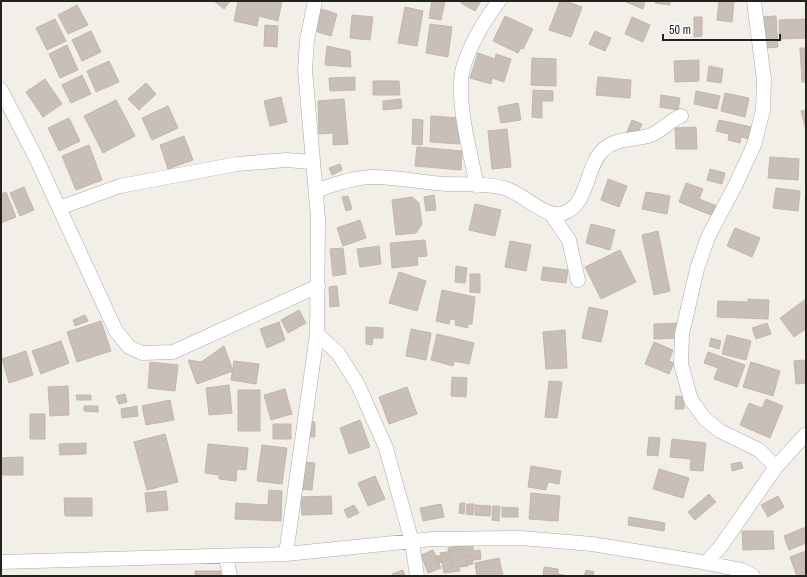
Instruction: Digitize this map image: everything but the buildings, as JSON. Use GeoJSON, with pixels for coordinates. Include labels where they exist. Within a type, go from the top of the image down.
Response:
{"type":"FeatureCollection","features":[{"type":"Feature","properties":{"kind":"street"},"geometry":{"type":"LineString","coordinates":[[286,554],[317,334],[318,286],[316,191],[312,162],[305,70],[308,34],[315,1]]}},
{"type":"Feature","properties":{"kind":"street"},"geometry":{"type":"LineString","coordinates":[[477,186],[463,110],[463,70],[476,37],[498,1]]}},
{"type":"Feature","properties":{"kind":"street"},"geometry":{"type":"LineString","coordinates":[[754,1],[764,80],[763,110],[754,146],[708,237],[698,269],[682,334],[681,364],[691,400],[705,419],[726,434],[759,450],[776,467]]}},
{"type":"Feature","properties":{"kind":"street"},"geometry":{"type":"LineString","coordinates":[[1,90],[37,160],[116,331],[129,347],[142,354],[173,352],[318,286]]}},
{"type":"Feature","properties":{"kind":"street"},"geometry":{"type":"LineString","coordinates":[[316,191],[336,183],[374,177],[477,186],[495,186],[520,194],[543,211],[552,214],[561,214],[571,208],[580,198],[591,167],[602,150],[618,141],[651,135],[672,120],[681,116]]}},
{"type":"Feature","properties":{"kind":"street"},"geometry":{"type":"LineString","coordinates":[[59,208],[120,186],[236,164],[286,160],[312,162]]}},
{"type":"Feature","properties":{"kind":"street"},"geometry":{"type":"LineString","coordinates":[[552,214],[569,240],[578,280]]}},
{"type":"Feature","properties":{"kind":"street"},"geometry":{"type":"LineString","coordinates":[[317,334],[338,353],[358,385],[386,448],[412,542],[417,576]]}},
{"type":"Feature","properties":{"kind":"street"},"geometry":{"type":"LineString","coordinates":[[706,563],[721,546],[776,467],[806,434]]}},
{"type":"Feature","properties":{"kind":"street"},"geometry":{"type":"LineString","coordinates":[[1,562],[226,557],[286,554],[433,539],[521,538],[592,544],[742,570],[753,576]]}},
{"type":"Feature","properties":{"kind":"street"},"geometry":{"type":"LineString","coordinates":[[226,557],[230,576]]}}]}
